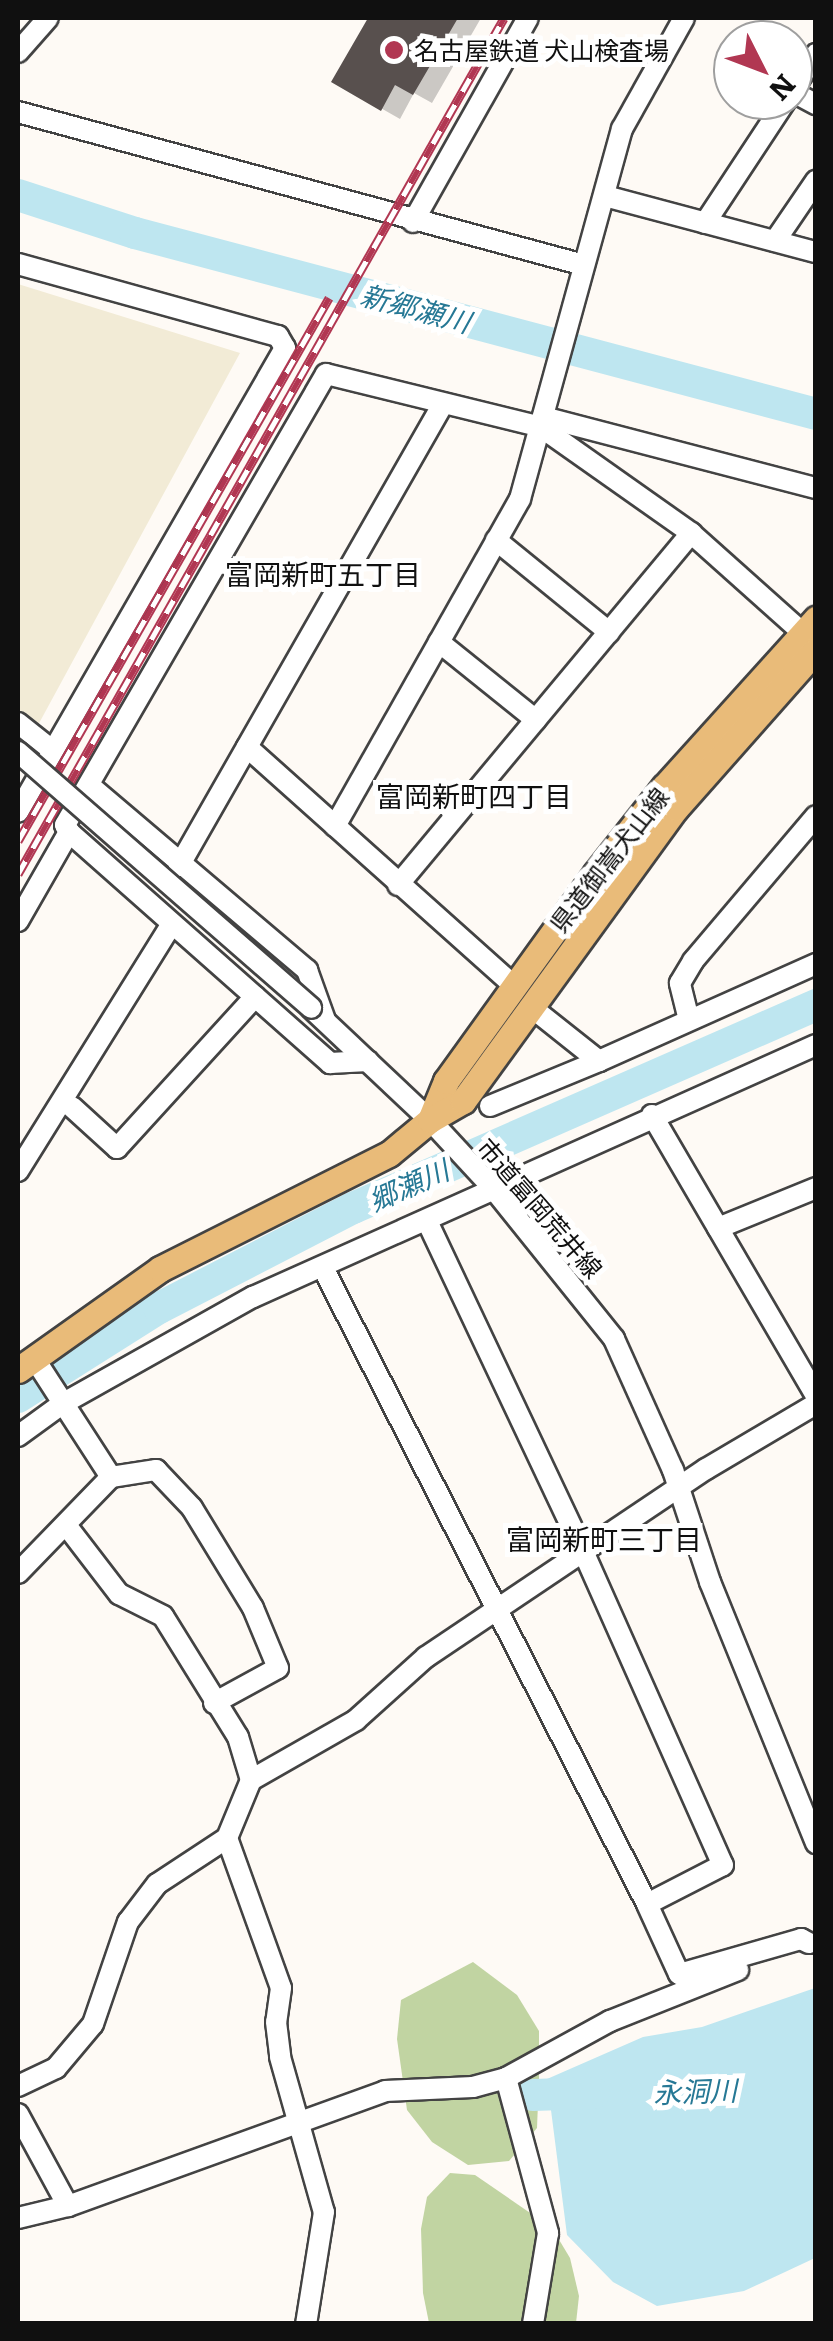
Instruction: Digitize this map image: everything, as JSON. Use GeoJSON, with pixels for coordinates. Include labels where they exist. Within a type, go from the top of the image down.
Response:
{"type":"FeatureCollection","features":[{"type":"Feature","properties":{"kind":"main road","name":"県道御嵩犬山線"},"geometry":{"type":"LineString","coordinates":[[430,1120],[446,1080],[664,788],[812,636]]}},
{"type":"Feature","properties":{"kind":"main road","name":"県道御嵩犬山線"},"geometry":{"type":"LineString","coordinates":[[26,1364],[160,1269],[389,1154],[430,1120],[463,1101],[676,808],[812,636]]}},
{"type":"Feature","properties":{"kind":"street"},"geometry":{"type":"LineString","coordinates":[[18,52],[48,18]]}},
{"type":"Feature","properties":{"kind":"street"},"geometry":{"type":"LineString","coordinates":[[413,222],[528,18]]}},
{"type":"Feature","properties":{"kind":"street"},"geometry":{"type":"LineString","coordinates":[[335,826],[520,499],[622,128],[684,18]]}},
{"type":"Feature","properties":{"kind":"street"},"geometry":{"type":"LineString","coordinates":[[18,112],[344,197],[413,222],[584,265]]}},
{"type":"Feature","properties":{"kind":"street"},"geometry":{"type":"LineString","coordinates":[[705,223],[773,120]]}},
{"type":"Feature","properties":{"kind":"street"},"geometry":{"type":"LineString","coordinates":[[775,241],[816,182]]}},
{"type":"Feature","properties":{"kind":"street"},"geometry":{"type":"LineString","coordinates":[[605,196],[816,252]]}},
{"type":"Feature","properties":{"kind":"street"},"geometry":{"type":"LineString","coordinates":[[18,264],[278,336],[284,348],[52,750],[23,788],[18,812]]}},
{"type":"Feature","properties":{"kind":"street"},"geometry":{"type":"LineString","coordinates":[[368,1061],[330,1063],[171,925],[68,832],[65,825],[326,374],[816,488]]}},
{"type":"Feature","properties":{"kind":"street"},"geometry":{"type":"LineString","coordinates":[[179,866],[443,404]]}},
{"type":"Feature","properties":{"kind":"street"},"geometry":{"type":"LineString","coordinates":[[542,422],[692,533],[812,636]]}},
{"type":"Feature","properties":{"kind":"street"},"geometry":{"type":"LineString","coordinates":[[398,885],[692,533]]}},
{"type":"Feature","properties":{"kind":"street"},"geometry":{"type":"LineString","coordinates":[[496,540],[609,632]]}},
{"type":"Feature","properties":{"kind":"street"},"geometry":{"type":"LineString","coordinates":[[439,642],[536,720]]}},
{"type":"Feature","properties":{"kind":"street"},"geometry":{"type":"LineString","coordinates":[[18,722],[52,750]]}},
{"type":"Feature","properties":{"kind":"street"},"geometry":{"type":"LineString","coordinates":[[247,747],[514,986]]}},
{"type":"Feature","properties":{"kind":"street","name":"市道富岡荒井線"},"geometry":{"type":"LineString","coordinates":[[18,752],[318,1015],[430,1120],[492,1187],[614,1339],[674,1470],[677,1490],[816,1843]]}},
{"type":"Feature","properties":{"kind":"street"},"geometry":{"type":"LineString","coordinates":[[90,786],[179,866],[307,970],[318,1015]]}},
{"type":"Feature","properties":{"kind":"street"},"geometry":{"type":"LineString","coordinates":[[689,1020],[680,983],[693,961],[816,816]]}},
{"type":"Feature","properties":{"kind":"street"},"geometry":{"type":"LineString","coordinates":[[18,921],[68,832]]}},
{"type":"Feature","properties":{"kind":"street"},"geometry":{"type":"LineString","coordinates":[[18,1171],[171,925]]}},
{"type":"Feature","properties":{"kind":"street"},"geometry":{"type":"LineString","coordinates":[[490,1106],[816,964]]}},
{"type":"Feature","properties":{"kind":"street"},"geometry":{"type":"LineString","coordinates":[[72,1107],[117,1148],[255,997]]}},
{"type":"Feature","properties":{"kind":"street"},"geometry":{"type":"LineString","coordinates":[[531,1008],[599,1060]]}},
{"type":"Feature","properties":{"kind":"street"},"geometry":{"type":"LineString","coordinates":[[18,1436],[62,1404],[254,1296],[816,1045]]}},
{"type":"Feature","properties":{"kind":"street"},"geometry":{"type":"LineString","coordinates":[[652,1116],[816,1396]]}},
{"type":"Feature","properties":{"kind":"street"},"geometry":{"type":"LineString","coordinates":[[718,1228],[816,1188]]}},
{"type":"Feature","properties":{"kind":"street"},"geometry":{"type":"LineString","coordinates":[[426,1221],[583,1551],[723,1865],[647,1904]]}},
{"type":"Feature","properties":{"kind":"street"},"geometry":{"type":"LineString","coordinates":[[322,1268],[499,1608],[679,1974],[801,1940],[812,1941]]}},
{"type":"Feature","properties":{"kind":"street"},"geometry":{"type":"LineString","coordinates":[[26,1364],[62,1404],[111,1477]]}},
{"type":"Feature","properties":{"kind":"street"},"geometry":{"type":"LineString","coordinates":[[251,1780],[356,1720],[426,1657],[677,1490],[816,1404]]}},
{"type":"Feature","properties":{"kind":"street"},"geometry":{"type":"LineString","coordinates":[[18,1573],[111,1477],[156,1470],[192,1508],[254,1608],[278,1668],[214,1704]]}},
{"type":"Feature","properties":{"kind":"street"},"geometry":{"type":"LineString","coordinates":[[18,2086],[56,2068],[93,2024],[128,1922],[157,1884],[228,1838],[251,1780],[238,1737],[214,1704],[164,1616],[119,1594],[66,1525]]}},
{"type":"Feature","properties":{"kind":"street"},"geometry":{"type":"LineString","coordinates":[[228,1838],[281,1988],[276,2022],[280,2057],[324,2212],[306,2324]]}},
{"type":"Feature","properties":{"kind":"street"},"geometry":{"type":"LineString","coordinates":[[18,2218],[68,2206],[386,2091],[473,2086],[506,2078],[610,2021],[812,1941]]}},
{"type":"Feature","properties":{"kind":"street"},"geometry":{"type":"LineString","coordinates":[[506,2078],[548,2233],[533,2324]]}},
{"type":"Feature","properties":{"kind":"street"},"geometry":{"type":"LineString","coordinates":[[18,2114],[68,2206]]}},
{"type":"Feature","properties":{"kind":"shaded area"},"geometry":{"type":"Polygon","coordinates":[[[18,284],[240,353],[18,762],[18,284]]]}},
{"type":"Feature","properties":{"kind":"green space"},"geometry":{"type":"Polygon","coordinates":[[[473,1962],[517,1995],[539,2031],[539,2078],[537,2128],[509,2161],[468,2165],[432,2142],[407,2110],[397,2039],[401,2000],[473,1962]]]}},
{"type":"Feature","properties":{"kind":"green space"},"geometry":{"type":"Polygon","coordinates":[[[450,2173],[475,2175],[552,2228],[570,2258],[579,2296],[576,2323],[429,2323],[423,2293],[421,2229],[427,2197],[450,2173]]]}},
{"type":"Feature","properties":{"kind":"water"},"geometry":{"type":"Polygon","coordinates":[[[815,1988],[815,2258],[744,2291],[657,2306],[613,2282],[567,2235],[547,2079],[643,2037],[702,2027],[815,1988]]]}},
{"type":"Feature","properties":{"kind":"building","name":"名古屋鉄道 犬山検査場"},"geometry":{"type":"Polygon","coordinates":[[[368,18],[458,18],[413,95],[395,85],[381,111],[331,82],[368,18]]]}},
{"type":"Feature","properties":{"kind":"waterway","name":"新郷瀬川"},"geometry":{"type":"LineString","coordinates":[[18,195],[135,233],[816,414]]}},
{"type":"Feature","properties":{"kind":"waterway","name":"郷瀬川"},"geometry":{"type":"LineString","coordinates":[[18,1397],[159,1308],[353,1208],[816,1005]]}},
{"type":"Feature","properties":{"kind":"waterway","name":"永洞川"},"geometry":{"type":"LineString","coordinates":[[533,2095],[594,2093]]}},
{"type":"Feature","properties":{"kind":"railway"},"geometry":{"type":"LineString","coordinates":[[18,874],[504,18]]}},
{"type":"Feature","properties":{"kind":"railway"},"geometry":{"type":"LineString","coordinates":[[18,841],[329,298]]}},
{"type":"Feature","properties":{"kind":"place","name":"名古屋鉄道 犬山検査場"},"geometry":{"type":"Point","coordinates":[394,50]}},
{"type":"Feature","properties":{"kind":"district","name":"富岡新町五丁目"},"geometry":{"type":"Point","coordinates":[323,573]}},
{"type":"Feature","properties":{"kind":"district","name":"富岡新町四丁目"},"geometry":{"type":"Point","coordinates":[474,795]}},
{"type":"Feature","properties":{"kind":"district","name":"富岡新町三丁目"},"geometry":{"type":"Point","coordinates":[604,1538]}}]}
